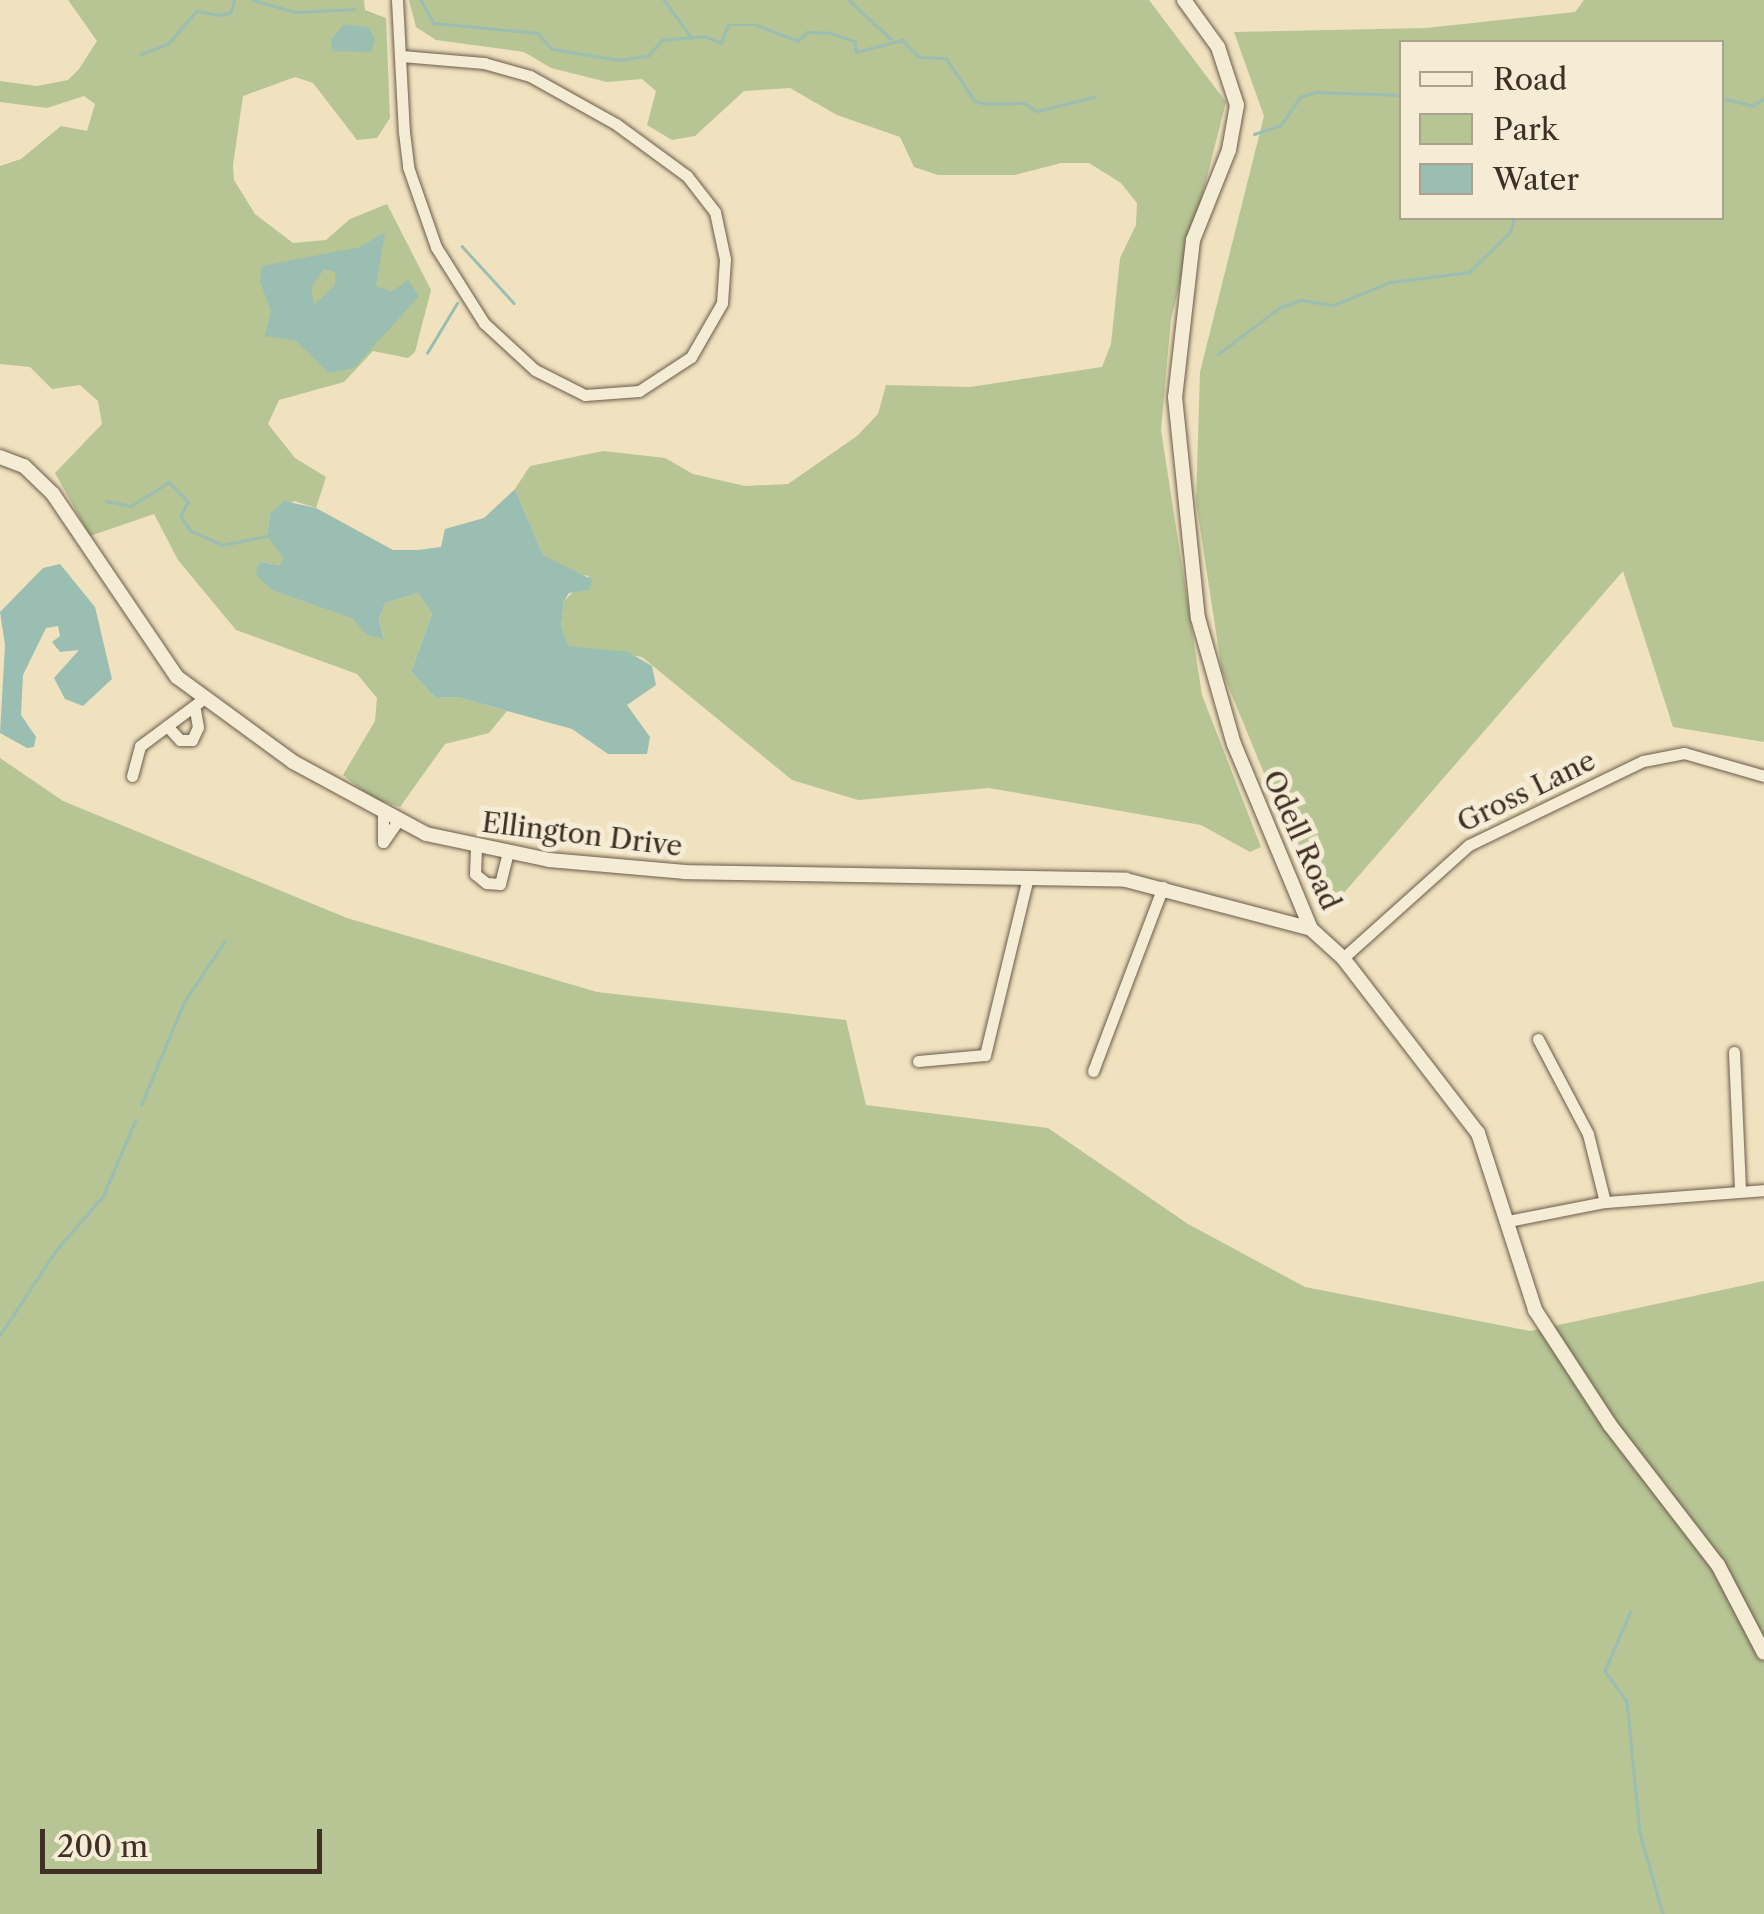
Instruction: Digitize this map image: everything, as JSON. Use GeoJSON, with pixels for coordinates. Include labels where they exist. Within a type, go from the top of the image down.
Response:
{"type":"FeatureCollection","features":[{"type":"Feature","properties":{"kind":"street"},"geometry":{"type":"LineString","coordinates":[[398,0],[404,132],[416,194],[445,264],[484,323],[535,370],[585,395],[638,391],[691,357],[722,303],[725,259],[715,212],[687,176],[616,124],[530,76],[484,63],[401,56]]}},
{"type":"Feature","properties":{"kind":"street","name":"Odell Road"},"geometry":{"type":"LineString","coordinates":[[1184,0],[1218,46],[1237,105],[1229,150],[1193,240],[1177,372],[1176,427],[1193,588],[1228,728],[1311,929],[1343,958],[1478,1133],[1529,1297],[1546,1329],[1718,1565],[1764,1653]]}},
{"type":"Feature","properties":{"kind":"street","name":"Ellington Drive"},"geometry":{"type":"LineString","coordinates":[[0,457],[43,482],[152,647],[199,704],[390,819],[476,847],[508,853],[740,875],[1028,877],[1163,886],[1311,929]]}},
{"type":"Feature","properties":{"kind":"street"},"geometry":{"type":"LineString","coordinates":[[168,726],[180,740],[192,740],[198,727],[199,704]]}},
{"type":"Feature","properties":{"kind":"street"},"geometry":{"type":"LineString","coordinates":[[132,776],[140,746],[199,704]]}},
{"type":"Feature","properties":{"kind":"street","name":"Gross Lane"},"geometry":{"type":"LineString","coordinates":[[1343,958],[1469,844],[1643,761],[1684,753],[1764,776]]}},
{"type":"Feature","properties":{"kind":"street"},"geometry":{"type":"LineString","coordinates":[[476,847],[476,874],[486,883],[500,884],[508,853]]}},
{"type":"Feature","properties":{"kind":"street"},"geometry":{"type":"LineString","coordinates":[[918,1061],[985,1055],[1028,877]]}},
{"type":"Feature","properties":{"kind":"street"},"geometry":{"type":"LineString","coordinates":[[1093,1071],[1163,886]]}},
{"type":"Feature","properties":{"kind":"street"},"geometry":{"type":"LineString","coordinates":[[1538,1039],[1588,1134],[1605,1202]]}},
{"type":"Feature","properties":{"kind":"street"},"geometry":{"type":"LineString","coordinates":[[1734,1052],[1740,1191]]}},
{"type":"Feature","properties":{"kind":"street"},"geometry":{"type":"LineString","coordinates":[[1508,1221],[1605,1202],[1764,1190]]}},
{"type":"Feature","properties":{"kind":"green space"},"geometry":{"type":"Polygon","coordinates":[[[68,0],[364,0],[365,10],[386,18],[390,118],[377,138],[357,140],[313,83],[295,77],[243,96],[233,165],[234,180],[255,214],[293,243],[326,240],[350,219],[387,204],[431,290],[415,352],[408,358],[373,351],[344,382],[279,400],[268,424],[295,458],[326,477],[316,508],[294,501],[270,514],[267,536],[285,559],[281,565],[260,562],[271,589],[351,617],[384,638],[379,620],[385,603],[418,593],[432,614],[411,672],[436,698],[457,697],[507,711],[489,733],[445,744],[400,807],[372,798],[343,775],[375,721],[377,698],[357,674],[236,630],[178,560],[154,514],[90,536],[55,473],[102,424],[98,401],[80,385],[52,389],[30,367],[0,364],[0,166],[21,159],[61,126],[87,131],[95,104],[84,96],[47,108],[0,102],[0,81],[37,86],[68,80],[79,69],[97,41],[68,0]]]}},
{"type":"Feature","properties":{"kind":"green space"},"geometry":{"type":"Polygon","coordinates":[[[409,0],[1149,0],[1226,102],[1171,319],[1161,430],[1202,695],[1261,847],[1250,852],[1201,825],[989,788],[858,800],[792,780],[642,657],[569,646],[561,627],[564,601],[589,576],[567,572],[543,555],[515,489],[530,466],[603,451],[665,458],[693,474],[745,486],[788,484],[857,436],[878,414],[886,385],[970,387],[1102,367],[1111,344],[1120,258],[1136,225],[1137,203],[1121,183],[1089,163],[1061,163],[1015,175],[938,175],[914,167],[900,137],[837,115],[790,88],[744,91],[695,136],[672,140],[647,125],[656,91],[642,79],[607,82],[551,68],[524,52],[436,40],[416,27],[409,0]]]}},
{"type":"Feature","properties":{"kind":"green space"},"geometry":{"type":"Polygon","coordinates":[[[1584,0],[1764,0],[1764,742],[1673,727],[1623,571],[1323,917],[1222,671],[1196,502],[1200,372],[1264,116],[1234,32],[1426,28],[1575,12],[1584,0]]]}},
{"type":"Feature","properties":{"kind":"green space"},"geometry":{"type":"Polygon","coordinates":[[[0,758],[63,801],[347,918],[597,992],[846,1020],[866,1105],[1048,1128],[1188,1224],[1305,1287],[1530,1331],[1764,1281],[1764,1914],[0,1914],[0,758]]]}},
{"type":"Feature","properties":{"kind":"water"},"geometry":{"type":"Polygon","coordinates":[[[344,24],[369,28],[375,39],[371,52],[333,51],[331,40],[344,24]]]}},
{"type":"Feature","properties":{"kind":"water"},"geometry":{"type":"Polygon","coordinates":[[[385,232],[376,286],[391,292],[408,280],[419,296],[354,368],[329,373],[296,341],[265,336],[271,311],[260,281],[262,266],[360,247],[385,232]],[[324,269],[311,287],[314,305],[335,285],[335,272],[324,269]]]}},
{"type":"Feature","properties":{"kind":"water"},"geometry":{"type":"Polygon","coordinates":[[[515,489],[543,555],[593,580],[589,590],[569,593],[564,601],[561,627],[569,646],[628,652],[652,666],[656,685],[627,705],[650,737],[647,754],[608,754],[572,729],[457,697],[436,698],[411,672],[432,614],[418,593],[385,603],[379,620],[384,639],[367,635],[352,618],[272,590],[255,574],[260,562],[280,565],[284,559],[267,536],[270,514],[284,501],[316,508],[393,550],[418,550],[441,547],[445,529],[484,518],[515,489]]]}},
{"type":"Feature","properties":{"kind":"water"},"geometry":{"type":"Polygon","coordinates":[[[60,564],[95,607],[112,679],[83,706],[65,699],[54,678],[79,650],[60,652],[52,642],[60,636],[58,626],[46,628],[23,675],[21,715],[36,737],[34,747],[27,748],[0,733],[5,645],[0,612],[43,568],[60,564]]]}},
{"type":"Feature","properties":{"kind":"waterway"},"geometry":{"type":"LineString","coordinates":[[141,54],[169,43],[196,11],[222,15],[231,12],[234,0]]}},
{"type":"Feature","properties":{"kind":"waterway"},"geometry":{"type":"LineString","coordinates":[[253,0],[295,12],[354,9]]}},
{"type":"Feature","properties":{"kind":"waterway"},"geometry":{"type":"LineString","coordinates":[[421,0],[434,23],[538,33],[552,49],[619,60],[649,55],[662,40],[704,36],[721,43],[728,25],[757,25],[798,41],[807,32],[830,33],[855,41],[856,52],[902,40],[919,57],[946,58],[975,101],[987,104],[1024,103],[1037,111],[1094,97]]}},
{"type":"Feature","properties":{"kind":"waterway"},"geometry":{"type":"LineString","coordinates":[[664,0],[692,38]]}},
{"type":"Feature","properties":{"kind":"waterway"},"geometry":{"type":"LineString","coordinates":[[849,0],[891,39]]}},
{"type":"Feature","properties":{"kind":"waterway"},"geometry":{"type":"LineString","coordinates":[[1254,134],[1281,125],[1300,97],[1316,92],[1399,95]]}},
{"type":"Feature","properties":{"kind":"waterway"},"geometry":{"type":"LineString","coordinates":[[1724,99],[1753,106],[1764,98]]}},
{"type":"Feature","properties":{"kind":"waterway"},"geometry":{"type":"LineString","coordinates":[[1218,354],[1279,308],[1301,300],[1334,305],[1390,282],[1469,272],[1510,232],[1513,220]]}},
{"type":"Feature","properties":{"kind":"waterway"},"geometry":{"type":"LineString","coordinates":[[462,246],[514,303]]}},
{"type":"Feature","properties":{"kind":"waterway"},"geometry":{"type":"LineString","coordinates":[[427,353],[457,303]]}},
{"type":"Feature","properties":{"kind":"waterway"},"geometry":{"type":"LineString","coordinates":[[106,501],[131,506],[169,482],[188,502],[181,516],[190,530],[222,545],[267,536]]}},
{"type":"Feature","properties":{"kind":"waterway"},"geometry":{"type":"LineString","coordinates":[[141,1105],[184,1002],[225,941]]}},
{"type":"Feature","properties":{"kind":"waterway"},"geometry":{"type":"LineString","coordinates":[[0,1335],[57,1249],[103,1196],[135,1121]]}},
{"type":"Feature","properties":{"kind":"waterway"},"geometry":{"type":"LineString","coordinates":[[1631,1611],[1605,1671],[1627,1701],[1640,1833],[1663,1914]]}}]}
